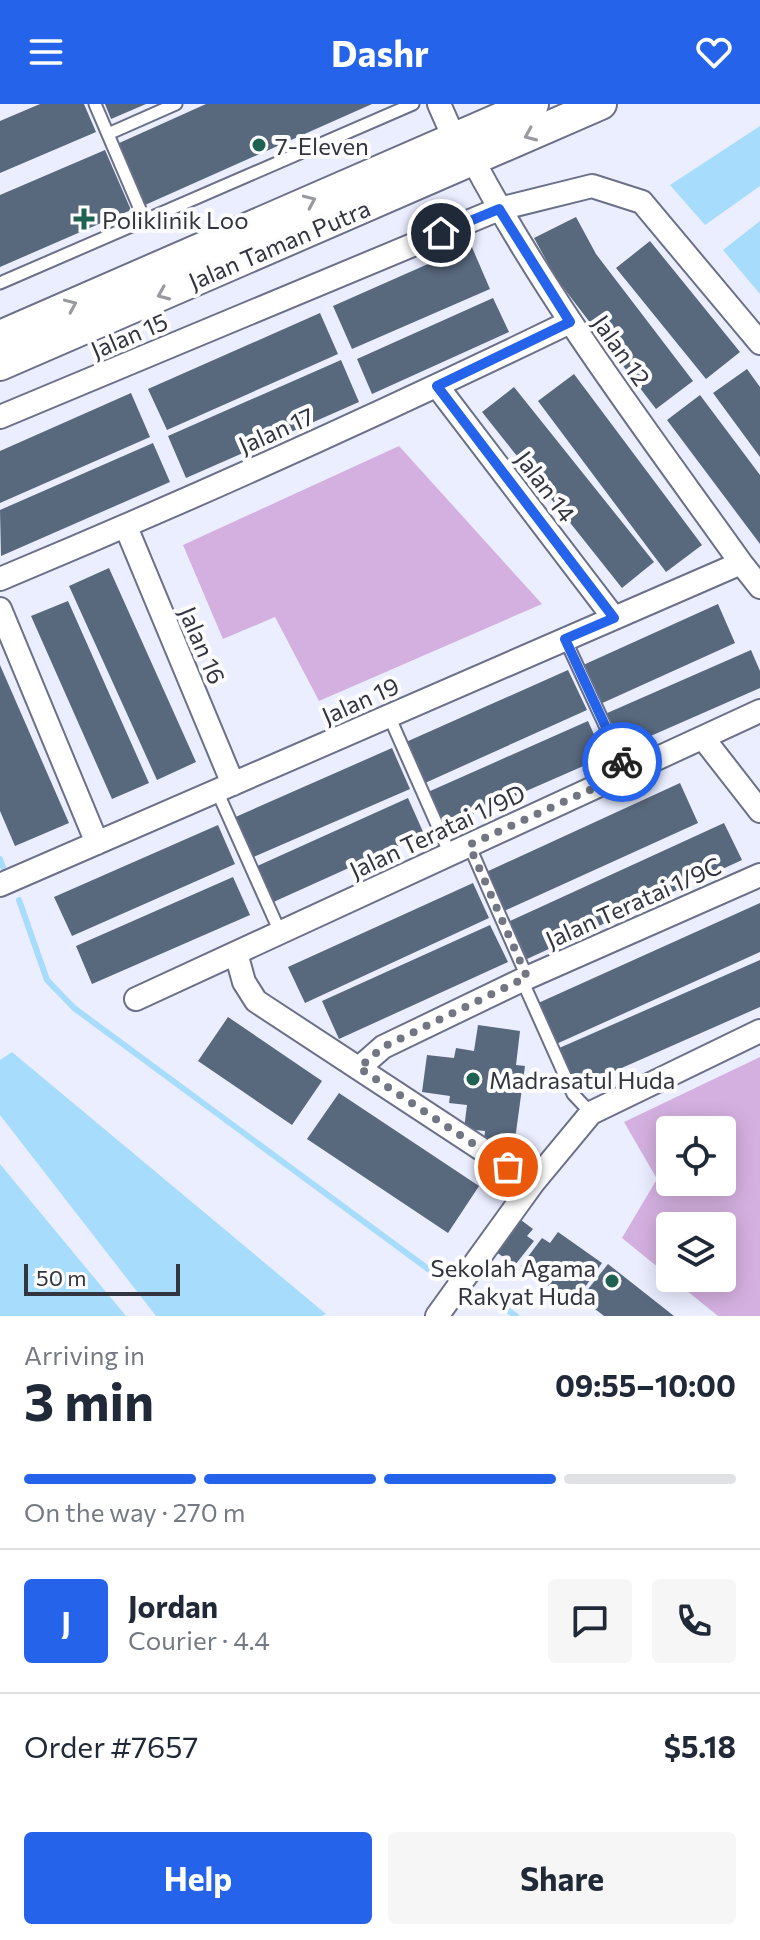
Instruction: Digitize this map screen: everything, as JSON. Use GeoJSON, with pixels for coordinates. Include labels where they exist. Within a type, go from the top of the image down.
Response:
{"type":"FeatureCollection","features":[{"type":"Feature","properties":{"kind":"street","name":"Jalan 12"},"geometry":{"type":"LineString","coordinates":[[439,104],[499,209],[570,322],[754,577]]}},
{"type":"Feature","properties":{"kind":"street","name":"Jalan Taman Putra"},"geometry":{"type":"LineString","coordinates":[[0,365],[464,149],[533,104]]}},
{"type":"Feature","properties":{"kind":"street","name":"Jalan Taman Putra"},"geometry":{"type":"LineString","coordinates":[[0,336],[464,149],[601,104]]}},
{"type":"Feature","properties":{"kind":"street","name":"Jalan 15"},"geometry":{"type":"LineString","coordinates":[[0,417],[499,209],[592,186],[642,202],[760,343]]}},
{"type":"Feature","properties":{"kind":"street","name":"Jalan 17"},"geometry":{"type":"LineString","coordinates":[[0,579],[126,527],[570,322]]}},
{"type":"Feature","properties":{"kind":"street","name":"Jalan 14"},"geometry":{"type":"LineString","coordinates":[[437,386],[614,618]]}},
{"type":"Feature","properties":{"kind":"street","name":"Jalan 16"},"geometry":{"type":"LineString","coordinates":[[126,527],[225,787]]}},
{"type":"Feature","properties":{"kind":"street","name":"Jalan 19"},"geometry":{"type":"LineString","coordinates":[[0,885],[614,618],[754,577]]}},
{"type":"Feature","properties":{"kind":"street"},"geometry":{"type":"LineString","coordinates":[[0,609],[11,646],[97,843]]}},
{"type":"Feature","properties":{"kind":"street","name":"Jalan Teratai 1/9D"},"geometry":{"type":"LineString","coordinates":[[136,999],[760,711]]}},
{"type":"Feature","properties":{"kind":"street"},"geometry":{"type":"LineString","coordinates":[[703,738],[760,811]]}},
{"type":"Feature","properties":{"kind":"street","name":"Jalan Teratai 1/9C"},"geometry":{"type":"LineString","coordinates":[[359,1068],[383,1047],[525,978],[760,875]]}},
{"type":"Feature","properties":{"kind":"street"},"geometry":{"type":"LineString","coordinates":[[236,953],[244,982],[256,1001],[533,1183]]}},
{"type":"Feature","properties":{"kind":"street"},"geometry":{"type":"LineString","coordinates":[[437,1316],[533,1183],[591,1113],[760,1031]]}},
{"type":"Feature","properties":{"kind":"lane"},"geometry":{"type":"LineString","coordinates":[[95,104],[145,221]]}},
{"type":"Feature","properties":{"kind":"lane"},"geometry":{"type":"LineString","coordinates":[[108,134],[176,104]]}},
{"type":"Feature","properties":{"kind":"lane"},"geometry":{"type":"LineString","coordinates":[[0,283],[413,104]]}},
{"type":"Feature","properties":{"kind":"lane"},"geometry":{"type":"LineString","coordinates":[[565,639],[627,773]]}},
{"type":"Feature","properties":{"kind":"lane"},"geometry":{"type":"LineString","coordinates":[[389,716],[525,978],[573,1094],[591,1113]]}},
{"type":"Feature","properties":{"kind":"lane"},"geometry":{"type":"LineString","coordinates":[[225,787],[280,932]]}},
{"type":"Feature","properties":{"kind":"shaded area"},"geometry":{"type":"Polygon","coordinates":[[[399,446],[542,604],[319,701],[275,617],[223,639],[183,545],[399,446]]]}},
{"type":"Feature","properties":{"kind":"shaded area"},"geometry":{"type":"Polygon","coordinates":[[[760,1057],[760,1316],[718,1316],[688,1292],[736,1292],[736,1212],[656,1212],[656,1266],[622,1238],[656,1181],[656,1196],[736,1196],[736,1116],[656,1116],[656,1177],[624,1122],[760,1057]]]}},
{"type":"Feature","properties":{"kind":"water"},"geometry":{"type":"Polygon","coordinates":[[[760,126],[760,186],[705,225],[670,185],[760,126]]]}},
{"type":"Feature","properties":{"kind":"water"},"geometry":{"type":"Polygon","coordinates":[[[760,221],[760,294],[723,250],[760,221]]]}},
{"type":"Feature","properties":{"kind":"water"},"geometry":{"type":"Polygon","coordinates":[[[12,1052],[326,1314],[156,1316],[0,1115],[0,1060],[12,1052]]]}},
{"type":"Feature","properties":{"kind":"water"},"geometry":{"type":"Polygon","coordinates":[[[0,1164],[126,1316],[0,1316],[0,1164]]]}},
{"type":"Feature","properties":{"kind":"building"},"geometry":{"type":"Polygon","coordinates":[[[40,104],[84,104],[96,132],[0,173],[0,121],[40,104]]]}},
{"type":"Feature","properties":{"kind":"building"},"geometry":{"type":"Polygon","coordinates":[[[105,104],[146,104],[111,119],[105,104]]]}},
{"type":"Feature","properties":{"kind":"building"},"geometry":{"type":"Polygon","coordinates":[[[206,104],[372,104],[145,205],[117,144],[206,104]]]}},
{"type":"Feature","properties":{"kind":"building"},"geometry":{"type":"Polygon","coordinates":[[[105,150],[131,210],[0,267],[0,195],[105,150]]]}},
{"type":"Feature","properties":{"kind":"building"},"geometry":{"type":"Polygon","coordinates":[[[576,217],[596,254],[693,381],[656,409],[556,278],[534,238],[576,217]]]}},
{"type":"Feature","properties":{"kind":"building"},"geometry":{"type":"Polygon","coordinates":[[[650,241],[740,352],[706,379],[616,268],[650,241]]]}},
{"type":"Feature","properties":{"kind":"building"},"geometry":{"type":"Polygon","coordinates":[[[471,245],[490,289],[352,349],[333,306],[471,245]]]}},
{"type":"Feature","properties":{"kind":"building"},"geometry":{"type":"Polygon","coordinates":[[[493,298],[509,332],[372,394],[357,359],[493,298]]]}},
{"type":"Feature","properties":{"kind":"building"},"geometry":{"type":"Polygon","coordinates":[[[320,313],[338,354],[167,430],[148,389],[320,313]]]}},
{"type":"Feature","properties":{"kind":"building"},"geometry":{"type":"Polygon","coordinates":[[[341,360],[359,402],[186,478],[168,436],[341,360]]]}},
{"type":"Feature","properties":{"kind":"building"},"geometry":{"type":"Polygon","coordinates":[[[747,369],[760,387],[760,457],[713,393],[747,369]]]}},
{"type":"Feature","properties":{"kind":"building"},"geometry":{"type":"Polygon","coordinates":[[[574,374],[702,545],[666,572],[538,401],[574,374]]]}},
{"type":"Feature","properties":{"kind":"building"},"geometry":{"type":"Polygon","coordinates":[[[514,387],[654,562],[622,588],[482,412],[514,387]]]}},
{"type":"Feature","properties":{"kind":"building"},"geometry":{"type":"Polygon","coordinates":[[[131,393],[150,437],[0,503],[0,451],[131,393]]]}},
{"type":"Feature","properties":{"kind":"building"},"geometry":{"type":"Polygon","coordinates":[[[700,395],[760,475],[760,544],[667,420],[700,395]]]}},
{"type":"Feature","properties":{"kind":"building"},"geometry":{"type":"Polygon","coordinates":[[[153,443],[170,482],[1,556],[0,510],[153,443]]]}},
{"type":"Feature","properties":{"kind":"building"},"geometry":{"type":"Polygon","coordinates":[[[109,568],[196,762],[157,780],[69,586],[109,568]]]}},
{"type":"Feature","properties":{"kind":"building"},"geometry":{"type":"Polygon","coordinates":[[[68,601],[149,783],[112,799],[31,616],[68,601]]]}},
{"type":"Feature","properties":{"kind":"building"},"geometry":{"type":"Polygon","coordinates":[[[718,604],[735,643],[598,705],[581,666],[718,604]]]}},
{"type":"Feature","properties":{"kind":"building"},"geometry":{"type":"Polygon","coordinates":[[[751,650],[760,671],[760,688],[621,749],[605,714],[751,650]]]}},
{"type":"Feature","properties":{"kind":"building"},"geometry":{"type":"Polygon","coordinates":[[[0,665],[69,823],[15,846],[0,811],[0,665]]]}},
{"type":"Feature","properties":{"kind":"building"},"geometry":{"type":"Polygon","coordinates":[[[568,670],[587,710],[425,783],[406,742],[568,670]]]}},
{"type":"Feature","properties":{"kind":"building"},"geometry":{"type":"Polygon","coordinates":[[[588,721],[604,757],[444,827],[428,792],[588,721]]]}},
{"type":"Feature","properties":{"kind":"building"},"geometry":{"type":"Polygon","coordinates":[[[392,748],[410,789],[249,859],[231,819],[392,748]]]}},
{"type":"Feature","properties":{"kind":"building"},"geometry":{"type":"Polygon","coordinates":[[[680,783],[698,823],[502,912],[484,873],[680,783]]]}},
{"type":"Feature","properties":{"kind":"building"},"geometry":{"type":"Polygon","coordinates":[[[408,798],[424,834],[269,904],[253,868],[408,798]]]}},
{"type":"Feature","properties":{"kind":"building"},"geometry":{"type":"Polygon","coordinates":[[[724,823],[742,860],[527,959],[510,921],[724,823]]]}},
{"type":"Feature","properties":{"kind":"building"},"geometry":{"type":"Polygon","coordinates":[[[218,825],[235,864],[72,936],[54,897],[218,825]]]}},
{"type":"Feature","properties":{"kind":"building"},"geometry":{"type":"Polygon","coordinates":[[[233,877],[250,915],[92,984],[76,946],[233,877]]]}},
{"type":"Feature","properties":{"kind":"building"},"geometry":{"type":"Polygon","coordinates":[[[473,883],[489,918],[305,1003],[288,967],[473,883]]]}},
{"type":"Feature","properties":{"kind":"building"},"geometry":{"type":"Polygon","coordinates":[[[760,903],[760,952],[554,1045],[536,1004],[760,903]]]}},
{"type":"Feature","properties":{"kind":"building"},"geometry":{"type":"Polygon","coordinates":[[[490,925],[508,962],[339,1039],[322,1001],[490,925]]]}},
{"type":"Feature","properties":{"kind":"building"},"geometry":{"type":"Polygon","coordinates":[[[760,960],[760,1007],[574,1089],[557,1049],[760,960]]]}},
{"type":"Feature","properties":{"kind":"building"},"geometry":{"type":"Polygon","coordinates":[[[228,1017],[322,1081],[292,1125],[198,1061],[228,1017]]]}},
{"type":"Feature","properties":{"kind":"building","name":"Madrasatul Huda"},"geometry":{"type":"Polygon","coordinates":[[[478,1025],[520,1031],[516,1065],[525,1066],[514,1147],[484,1140],[485,1131],[464,1129],[467,1105],[449,1103],[450,1096],[422,1092],[427,1055],[454,1058],[456,1048],[474,1051],[478,1025]]]}},
{"type":"Feature","properties":{"kind":"building"},"geometry":{"type":"Polygon","coordinates":[[[339,1093],[479,1186],[448,1233],[307,1139],[339,1093]]]}},
{"type":"Feature","properties":{"kind":"building"},"geometry":{"type":"Polygon","coordinates":[[[521,1220],[533,1229],[527,1236],[534,1241],[515,1265],[496,1252],[521,1220]]]}},
{"type":"Feature","properties":{"kind":"building"},"geometry":{"type":"Polygon","coordinates":[[[558,1232],[602,1263],[573,1304],[521,1266],[542,1238],[550,1243],[558,1232]]]}},
{"type":"Feature","properties":{"kind":"building","name":"Sekolah Agama Rakyat Huda"},"geometry":{"type":"Polygon","coordinates":[[[608,1264],[674,1316],[604,1316],[581,1298],[608,1264]]]}},
{"type":"Feature","properties":{"kind":"waterway"},"geometry":{"type":"LineString","coordinates":[[0,859],[3,867]]}},
{"type":"Feature","properties":{"kind":"waterway"},"geometry":{"type":"LineString","coordinates":[[19,900],[47,980],[74,1008],[439,1277]]}},
{"type":"Feature","properties":{"kind":"waterway"},"geometry":{"type":"LineString","coordinates":[[492,1299],[516,1316]]}},
{"type":"Feature","properties":{"kind":"way so far"},"geometry":{"type":"LineString","coordinates":[[508,1167],[359,1068],[383,1047],[527,977],[469,845],[627,773],[622,762]]}},
{"type":"Feature","properties":{"kind":"place","name":"7-Eleven"},"geometry":{"type":"Point","coordinates":[259,145]}},
{"type":"Feature","properties":{"kind":"place","name":"Poliklinik Loo"},"geometry":{"type":"Point","coordinates":[84,219]}},
{"type":"Feature","properties":{"kind":"place","name":"Madrasatul Huda"},"geometry":{"type":"Point","coordinates":[473,1079]}},
{"type":"Feature","properties":{"kind":"place","name":"Sekolah Agama Rakyat Huda"},"geometry":{"type":"Point","coordinates":[612,1281]}},
{"type":"Feature","properties":{"kind":"route"},"geometry":{"type":"LineString","coordinates":[[441,233],[499,209],[570,322],[437,386],[614,618],[565,639],[622,762]]}}]}
